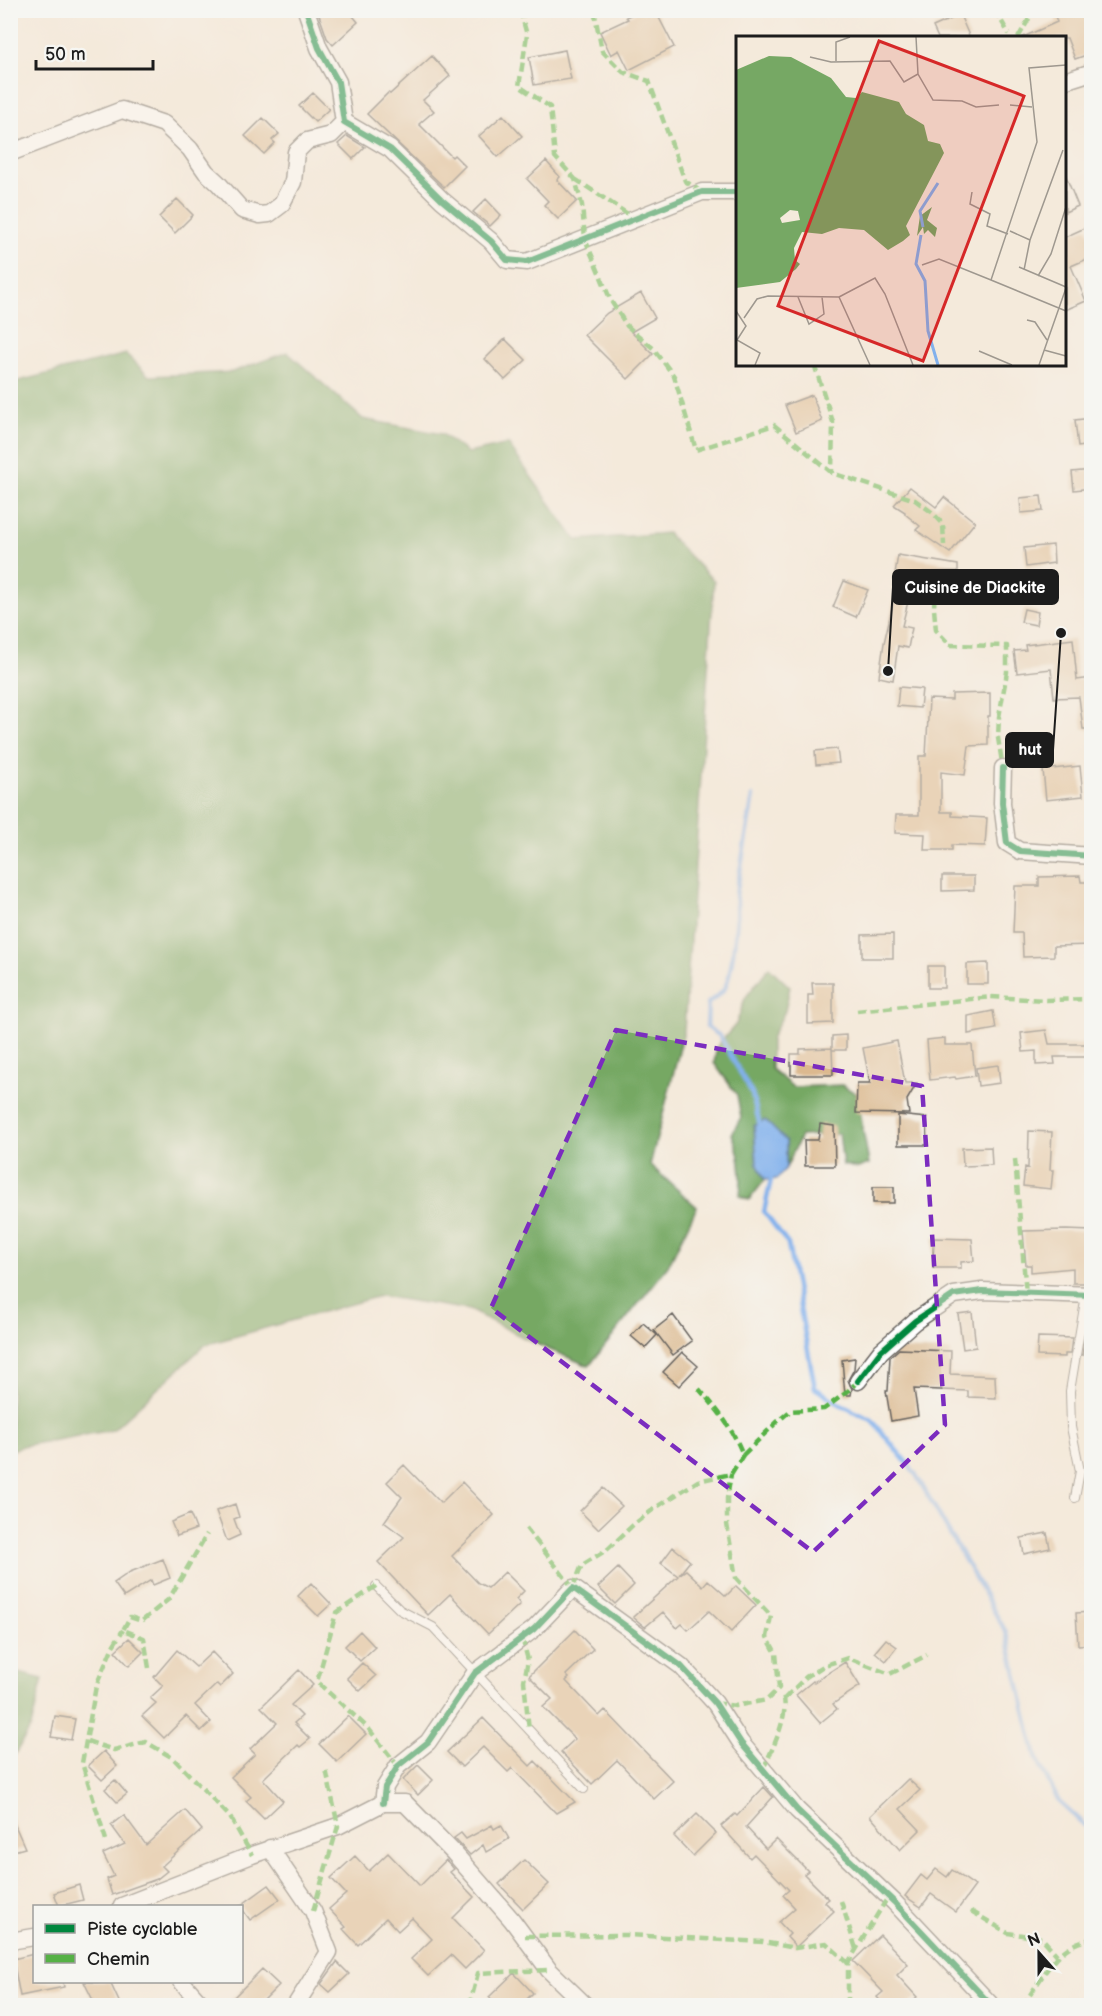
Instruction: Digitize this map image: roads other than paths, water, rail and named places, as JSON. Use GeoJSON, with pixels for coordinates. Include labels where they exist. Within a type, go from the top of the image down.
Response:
{"type":"FeatureCollection","features":[{"type":"Feature","properties":{"kind":"street"},"geometry":{"type":"LineString","coordinates":[[306,10],[319,48],[338,82],[344,122]]}},
{"type":"Feature","properties":{"kind":"street"},"geometry":{"type":"LineString","coordinates":[[1066,81],[1092,72]]}},
{"type":"Feature","properties":{"kind":"street"},"geometry":{"type":"LineString","coordinates":[[10,153],[122,111],[164,124],[190,149],[206,172],[242,210],[260,215],[269,213],[281,205],[293,182],[296,152],[307,141],[331,135],[344,122]]}},
{"type":"Feature","properties":{"kind":"street"},"geometry":{"type":"LineString","coordinates":[[344,122],[390,149],[442,200],[491,242],[507,260],[527,262],[702,192],[736,192]]}},
{"type":"Feature","properties":{"kind":"street"},"geometry":{"type":"LineString","coordinates":[[1003,768],[1002,803],[1007,843],[1020,851],[1092,856]]}},
{"type":"Feature","properties":{"kind":"street"},"geometry":{"type":"LineString","coordinates":[[858,1381],[881,1351],[915,1321],[954,1295],[982,1291],[1089,1295]]}},
{"type":"Feature","properties":{"kind":"street"},"geometry":{"type":"LineString","coordinates":[[383,1803],[385,1787],[398,1767],[428,1742],[475,1673],[534,1629],[573,1588],[681,1666],[715,1703],[741,1743],[797,1810],[894,1902],[992,2006]]}},
{"type":"Feature","properties":{"kind":"street"},"geometry":{"type":"LineString","coordinates":[[125,1905],[270,1848],[338,1826],[383,1803],[405,1803],[454,1852],[513,1920],[549,1970],[586,2006]]}},
{"type":"Feature","properties":{"kind":"street"},"geometry":{"type":"LineString","coordinates":[[270,1848],[313,1911],[329,1952],[295,2006]]}},
{"type":"Feature","properties":{"kind":"street"},"geometry":{"type":"LineString","coordinates":[[10,1941],[33,1936]]}},
{"type":"Feature","properties":{"kind":"street"},"geometry":{"type":"LineString","coordinates":[[183,1983],[203,2006]]}},
{"type":"Feature","properties":{"kind":"lane"},"geometry":{"type":"LineString","coordinates":[[1075,1498],[1080,1471],[1071,1427],[1070,1391],[1089,1295]]}},
{"type":"Feature","properties":{"kind":"lane"},"geometry":{"type":"LineString","coordinates":[[376,1586],[400,1610],[433,1627],[584,1789]]}},
{"type":"Feature","properties":{"kind":"water"},"geometry":{"type":"Polygon","coordinates":[[[765,1120],[786,1141],[786,1168],[777,1179],[765,1180],[757,1163],[754,1126],[765,1120]]]}},
{"type":"Feature","properties":{"kind":"waterway"},"geometry":{"type":"LineString","coordinates":[[753,796],[736,895],[735,942],[730,969],[725,988],[708,1003],[707,1027],[720,1036],[752,1094],[761,1129]]}},
{"type":"Feature","properties":{"kind":"waterway"},"geometry":{"type":"LineString","coordinates":[[772,1175],[764,1212],[788,1244],[815,1388],[843,1406],[872,1420],[915,1473],[1006,1632],[1036,1756],[1059,1802],[1092,1832]]}},
{"type":"Feature","properties":{"kind":"place","name":"hut"},"geometry":{"type":"Point","coordinates":[1061,633]}},
{"type":"Feature","properties":{"kind":"place","name":"Cuisine de Diackite"},"geometry":{"type":"Point","coordinates":[888,671]}}]}
